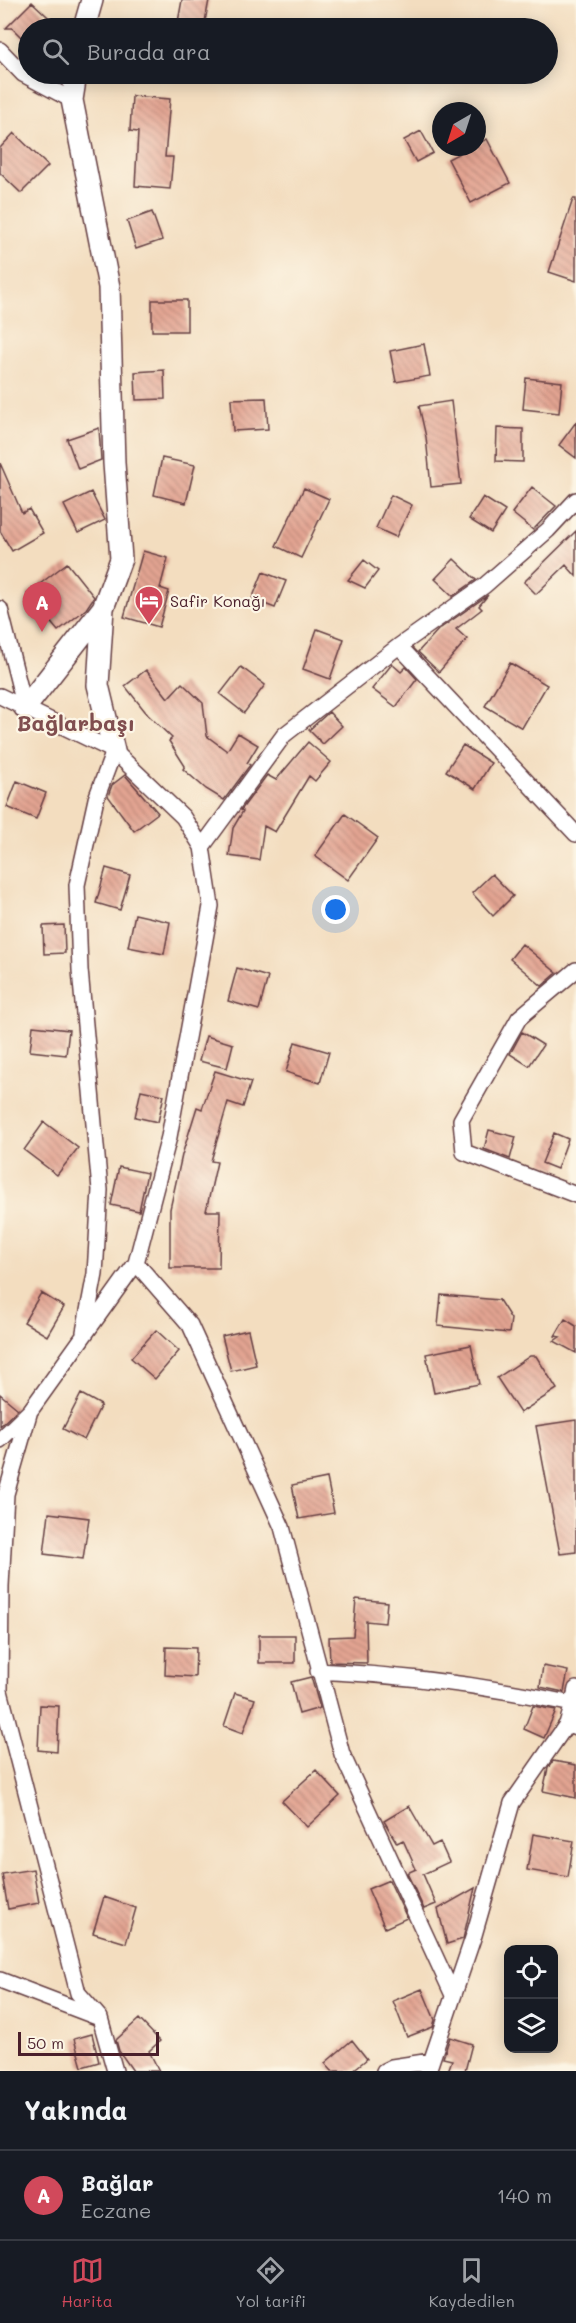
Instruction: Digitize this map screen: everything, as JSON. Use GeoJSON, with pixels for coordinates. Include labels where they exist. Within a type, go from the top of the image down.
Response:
{"type":"FeatureCollection","features":[{"type":"Feature","properties":{"kind":"street"},"geometry":{"type":"LineString","coordinates":[[87,18],[92,0]]}},
{"type":"Feature","properties":{"kind":"street"},"geometry":{"type":"LineString","coordinates":[[0,50],[18,69]]}},
{"type":"Feature","properties":{"kind":"street"},"geometry":{"type":"LineString","coordinates":[[42,84],[72,100]]}},
{"type":"Feature","properties":{"kind":"street"},"geometry":{"type":"LineString","coordinates":[[74,84],[72,100],[109,287],[114,463],[121,559],[103,608],[98,685],[114,751],[96,799],[77,885],[80,970],[100,1190],[95,1274],[82,1338]]}},
{"type":"Feature","properties":{"kind":"street"},"geometry":{"type":"LineString","coordinates":[[202,847],[284,735],[399,646],[484,586],[548,530],[576,500]]}},
{"type":"Feature","properties":{"kind":"street"},"geometry":{"type":"LineString","coordinates":[[25,708],[103,608]]}},
{"type":"Feature","properties":{"kind":"street"},"geometry":{"type":"LineString","coordinates":[[0,609],[25,708]]}},
{"type":"Feature","properties":{"kind":"street"},"geometry":{"type":"LineString","coordinates":[[399,646],[576,834]]}},
{"type":"Feature","properties":{"kind":"street"},"geometry":{"type":"LineString","coordinates":[[0,696],[114,751],[183,817],[202,847],[211,906],[169,1137],[136,1263],[30,1411],[0,1440]]}},
{"type":"Feature","properties":{"kind":"street"},"geometry":{"type":"LineString","coordinates":[[560,818],[576,819]]}},
{"type":"Feature","properties":{"kind":"street"},"geometry":{"type":"LineString","coordinates":[[576,970],[519,1018],[461,1120],[464,1152],[576,1195]]}},
{"type":"Feature","properties":{"kind":"street"},"geometry":{"type":"LineString","coordinates":[[136,1263],[190,1325],[282,1527],[318,1671],[342,1754],[453,1995]]}},
{"type":"Feature","properties":{"kind":"street"},"geometry":{"type":"LineString","coordinates":[[30,1411],[6,1494],[1,1586],[0,1691],[78,1993],[100,2018],[115,2071]]}},
{"type":"Feature","properties":{"kind":"street"},"geometry":{"type":"LineString","coordinates":[[318,1671],[375,1674],[574,1697],[571,1725],[512,1803],[474,1935],[429,2066],[392,2067],[384,2071]]}},
{"type":"Feature","properties":{"kind":"street"},"geometry":{"type":"LineString","coordinates":[[0,1980],[100,2018]]}},
{"type":"Feature","properties":{"kind":"building"},"geometry":{"type":"Polygon","coordinates":[[[182,0],[209,0],[206,18],[179,18],[182,0]]]}},
{"type":"Feature","properties":{"kind":"building"},"geometry":{"type":"Polygon","coordinates":[[[32,2],[49,18],[18,18],[18,34],[12,28],[6,28],[32,2]]]}},
{"type":"Feature","properties":{"kind":"building"},"geometry":{"type":"Polygon","coordinates":[[[132,96],[170,99],[165,157],[173,157],[170,189],[135,186],[138,132],[130,131],[132,96]]]}},
{"type":"Feature","properties":{"kind":"building"},"geometry":{"type":"Polygon","coordinates":[[[421,131],[432,154],[416,162],[404,140],[421,131]]]}},
{"type":"Feature","properties":{"kind":"building"},"geometry":{"type":"Polygon","coordinates":[[[14,133],[48,166],[21,193],[0,173],[0,148],[14,133]]]}},
{"type":"Feature","properties":{"kind":"building"},"geometry":{"type":"Polygon","coordinates":[[[486,140],[510,183],[471,203],[448,159],[454,156],[486,156],[486,140]]]}},
{"type":"Feature","properties":{"kind":"building"},"geometry":{"type":"Polygon","coordinates":[[[573,199],[576,199],[576,281],[549,272],[573,199]]]}},
{"type":"Feature","properties":{"kind":"building"},"geometry":{"type":"Polygon","coordinates":[[[152,212],[162,240],[136,249],[127,221],[152,212]]]}},
{"type":"Feature","properties":{"kind":"building"},"geometry":{"type":"Polygon","coordinates":[[[152,300],[187,300],[187,331],[152,331],[152,300]]]}},
{"type":"Feature","properties":{"kind":"building"},"geometry":{"type":"Polygon","coordinates":[[[424,344],[430,376],[396,382],[390,351],[424,344]]]}},
{"type":"Feature","properties":{"kind":"building"},"geometry":{"type":"Polygon","coordinates":[[[164,370],[165,399],[136,400],[135,372],[164,370]]]}},
{"type":"Feature","properties":{"kind":"building"},"geometry":{"type":"Polygon","coordinates":[[[526,378],[562,382],[559,413],[523,409],[526,378]]]}},
{"type":"Feature","properties":{"kind":"building"},"geometry":{"type":"Polygon","coordinates":[[[266,398],[268,429],[233,431],[231,399],[266,398]]]}},
{"type":"Feature","properties":{"kind":"building"},"geometry":{"type":"Polygon","coordinates":[[[451,401],[461,484],[431,487],[426,437],[419,406],[451,401]]]}},
{"type":"Feature","properties":{"kind":"building"},"geometry":{"type":"Polygon","coordinates":[[[576,422],[576,458],[559,445],[576,422]]]}},
{"type":"Feature","properties":{"kind":"building"},"geometry":{"type":"Polygon","coordinates":[[[99,428],[101,460],[78,469],[67,439],[99,428]]]}},
{"type":"Feature","properties":{"kind":"building"},"geometry":{"type":"Polygon","coordinates":[[[497,428],[523,429],[523,462],[496,461],[497,428]]]}},
{"type":"Feature","properties":{"kind":"building"},"geometry":{"type":"Polygon","coordinates":[[[162,458],[195,465],[186,503],[154,495],[162,458]]]}},
{"type":"Feature","properties":{"kind":"building"},"geometry":{"type":"Polygon","coordinates":[[[0,463],[22,513],[29,509],[43,533],[12,551],[0,531],[0,463]]]}},
{"type":"Feature","properties":{"kind":"building"},"geometry":{"type":"Polygon","coordinates":[[[532,487],[556,506],[533,530],[512,513],[532,487]]]}},
{"type":"Feature","properties":{"kind":"building"},"geometry":{"type":"Polygon","coordinates":[[[304,488],[329,499],[301,558],[276,546],[304,488]]]}},
{"type":"Feature","properties":{"kind":"building"},"geometry":{"type":"Polygon","coordinates":[[[91,492],[105,520],[78,533],[64,505],[91,492]]]}},
{"type":"Feature","properties":{"kind":"building"},"geometry":{"type":"Polygon","coordinates":[[[391,495],[412,505],[396,537],[376,528],[391,495]]]}},
{"type":"Feature","properties":{"kind":"building"},"geometry":{"type":"Polygon","coordinates":[[[483,497],[505,511],[491,533],[469,519],[483,497]]]}},
{"type":"Feature","properties":{"kind":"building"},"geometry":{"type":"Polygon","coordinates":[[[576,531],[576,576],[566,565],[536,594],[524,582],[576,531]]]}},
{"type":"Feature","properties":{"kind":"building"},"geometry":{"type":"Polygon","coordinates":[[[143,551],[168,558],[160,588],[169,591],[159,627],[124,617],[143,551]]]}},
{"type":"Feature","properties":{"kind":"building"},"geometry":{"type":"Polygon","coordinates":[[[454,559],[476,580],[453,596],[435,579],[454,559]]]}},
{"type":"Feature","properties":{"kind":"building"},"geometry":{"type":"Polygon","coordinates":[[[364,560],[378,571],[365,588],[348,580],[364,560]]]}},
{"type":"Feature","properties":{"kind":"building"},"geometry":{"type":"Polygon","coordinates":[[[67,563],[94,597],[86,609],[58,631],[27,594],[67,563]]]}},
{"type":"Feature","properties":{"kind":"building"},"geometry":{"type":"Polygon","coordinates":[[[263,572],[286,581],[275,608],[252,599],[263,572]]]}},
{"type":"Feature","properties":{"kind":"building"},"geometry":{"type":"Polygon","coordinates":[[[488,595],[479,606],[482,609],[456,629],[467,639],[439,672],[418,652],[438,630],[488,595]]]}},
{"type":"Feature","properties":{"kind":"building"},"geometry":{"type":"Polygon","coordinates":[[[317,629],[344,639],[330,679],[303,669],[317,629]]]}},
{"type":"Feature","properties":{"kind":"building"},"geometry":{"type":"Polygon","coordinates":[[[510,663],[547,685],[522,728],[485,706],[510,663]]]}},
{"type":"Feature","properties":{"kind":"building"},"geometry":{"type":"Polygon","coordinates":[[[392,664],[401,672],[406,667],[417,679],[396,707],[372,689],[392,664]]]}},
{"type":"Feature","properties":{"kind":"building"},"geometry":{"type":"Polygon","coordinates":[[[241,667],[265,685],[244,713],[220,694],[241,667]]]}},
{"type":"Feature","properties":{"kind":"building"},"geometry":{"type":"Polygon","coordinates":[[[146,670],[168,698],[182,683],[203,703],[207,736],[227,751],[238,733],[258,745],[247,763],[250,765],[224,800],[206,789],[183,769],[185,766],[169,741],[172,738],[148,715],[125,686],[146,670]]]}},
{"type":"Feature","properties":{"kind":"building"},"geometry":{"type":"Polygon","coordinates":[[[329,712],[342,726],[323,744],[309,730],[329,712]]]}},
{"type":"Feature","properties":{"kind":"building"},"geometry":{"type":"Polygon","coordinates":[[[308,742],[331,762],[315,781],[309,776],[275,832],[264,826],[259,860],[229,856],[233,828],[243,811],[241,810],[267,775],[276,780],[308,742]]]}},
{"type":"Feature","properties":{"kind":"building"},"geometry":{"type":"Polygon","coordinates":[[[463,745],[491,763],[475,789],[446,771],[463,745]]]}},
{"type":"Feature","properties":{"kind":"building"},"geometry":{"type":"Polygon","coordinates":[[[125,775],[158,813],[134,831],[108,796],[112,785],[125,775]]]}},
{"type":"Feature","properties":{"kind":"building"},"geometry":{"type":"Polygon","coordinates":[[[17,781],[46,793],[36,819],[7,807],[17,781]]]}},
{"type":"Feature","properties":{"kind":"building"},"geometry":{"type":"Polygon","coordinates":[[[345,814],[378,838],[348,880],[315,856],[345,814]]]}},
{"type":"Feature","properties":{"kind":"building"},"geometry":{"type":"Polygon","coordinates":[[[106,868],[130,875],[120,910],[96,903],[106,868]]]}},
{"type":"Feature","properties":{"kind":"building"},"geometry":{"type":"Polygon","coordinates":[[[492,874],[513,896],[493,916],[472,893],[492,874]]]}},
{"type":"Feature","properties":{"kind":"building"},"geometry":{"type":"Polygon","coordinates":[[[135,914],[170,922],[164,954],[128,947],[135,914]]]}},
{"type":"Feature","properties":{"kind":"building"},"geometry":{"type":"Polygon","coordinates":[[[64,925],[65,953],[44,954],[43,926],[64,925]]]}},
{"type":"Feature","properties":{"kind":"building"},"geometry":{"type":"Polygon","coordinates":[[[522,944],[557,973],[542,986],[510,959],[522,944]]]}},
{"type":"Feature","properties":{"kind":"building"},"geometry":{"type":"Polygon","coordinates":[[[237,968],[268,977],[259,1010],[228,1001],[237,968]]]}},
{"type":"Feature","properties":{"kind":"building"},"geometry":{"type":"Polygon","coordinates":[[[33,1026],[69,1030],[66,1055],[30,1051],[33,1026]]]}},
{"type":"Feature","properties":{"kind":"building"},"geometry":{"type":"Polygon","coordinates":[[[522,1032],[543,1045],[529,1066],[510,1054],[522,1032]]]}},
{"type":"Feature","properties":{"kind":"building"},"geometry":{"type":"Polygon","coordinates":[[[206,1036],[233,1044],[227,1068],[199,1061],[206,1036]]]}},
{"type":"Feature","properties":{"kind":"building"},"geometry":{"type":"Polygon","coordinates":[[[295,1042],[329,1052],[320,1083],[286,1072],[295,1042]]]}},
{"type":"Feature","properties":{"kind":"building"},"geometry":{"type":"Polygon","coordinates":[[[215,1071],[251,1082],[243,1107],[228,1102],[211,1161],[217,1162],[206,1211],[220,1211],[219,1268],[170,1268],[170,1209],[182,1155],[197,1107],[202,1109],[215,1071]]]}},
{"type":"Feature","properties":{"kind":"building"},"geometry":{"type":"Polygon","coordinates":[[[141,1090],[164,1095],[158,1122],[135,1117],[141,1090]]]}},
{"type":"Feature","properties":{"kind":"building"},"geometry":{"type":"Polygon","coordinates":[[[44,1122],[78,1148],[57,1175],[24,1150],[44,1122]]]}},
{"type":"Feature","properties":{"kind":"building"},"geometry":{"type":"Polygon","coordinates":[[[489,1130],[516,1137],[510,1159],[484,1149],[489,1130]]]}},
{"type":"Feature","properties":{"kind":"building"},"geometry":{"type":"Polygon","coordinates":[[[554,1133],[568,1139],[557,1169],[542,1163],[554,1133]]]}},
{"type":"Feature","properties":{"kind":"building"},"geometry":{"type":"Polygon","coordinates":[[[119,1167],[147,1173],[139,1211],[111,1205],[119,1167]]]}},
{"type":"Feature","properties":{"kind":"building"},"geometry":{"type":"Polygon","coordinates":[[[41,1293],[64,1307],[47,1336],[24,1322],[41,1293]]]}},
{"type":"Feature","properties":{"kind":"building"},"geometry":{"type":"Polygon","coordinates":[[[441,1295],[499,1300],[511,1319],[509,1333],[438,1326],[441,1295]]]}},
{"type":"Feature","properties":{"kind":"building"},"geometry":{"type":"Polygon","coordinates":[[[565,1319],[576,1326],[576,1353],[554,1341],[560,1337],[555,1336],[565,1319]]]}},
{"type":"Feature","properties":{"kind":"building"},"geometry":{"type":"Polygon","coordinates":[[[156,1330],[179,1351],[155,1379],[131,1358],[156,1330]]]}},
{"type":"Feature","properties":{"kind":"building"},"geometry":{"type":"Polygon","coordinates":[[[248,1330],[256,1365],[231,1371],[222,1336],[248,1330]]]}},
{"type":"Feature","properties":{"kind":"building"},"geometry":{"type":"Polygon","coordinates":[[[471,1345],[479,1384],[434,1393],[426,1354],[471,1345]]]}},
{"type":"Feature","properties":{"kind":"building"},"geometry":{"type":"Polygon","coordinates":[[[530,1356],[536,1356],[557,1389],[520,1413],[497,1378],[530,1356]]]}},
{"type":"Feature","properties":{"kind":"building"},"geometry":{"type":"Polygon","coordinates":[[[0,1394],[18,1409],[0,1426],[0,1394]]]}},
{"type":"Feature","properties":{"kind":"building"},"geometry":{"type":"Polygon","coordinates":[[[81,1394],[101,1405],[84,1440],[63,1429],[81,1394]]]}},
{"type":"Feature","properties":{"kind":"building"},"geometry":{"type":"Polygon","coordinates":[[[576,1420],[576,1552],[560,1554],[536,1426],[576,1420]]]}},
{"type":"Feature","properties":{"kind":"building"},"geometry":{"type":"Polygon","coordinates":[[[327,1478],[334,1513],[299,1519],[292,1485],[327,1478]]]}},
{"type":"Feature","properties":{"kind":"building"},"geometry":{"type":"Polygon","coordinates":[[[49,1513],[89,1518],[83,1559],[44,1554],[49,1513]]]}},
{"type":"Feature","properties":{"kind":"building"},"geometry":{"type":"Polygon","coordinates":[[[356,1599],[387,1602],[385,1623],[366,1621],[367,1663],[330,1662],[329,1637],[353,1636],[356,1599]]]}},
{"type":"Feature","properties":{"kind":"building"},"geometry":{"type":"Polygon","coordinates":[[[259,1635],[295,1635],[295,1663],[259,1663],[259,1635]]]}},
{"type":"Feature","properties":{"kind":"building"},"geometry":{"type":"Polygon","coordinates":[[[166,1647],[196,1648],[195,1677],[165,1675],[166,1647]]]}},
{"type":"Feature","properties":{"kind":"building"},"geometry":{"type":"Polygon","coordinates":[[[543,1666],[568,1671],[564,1692],[540,1687],[543,1666]]]}},
{"type":"Feature","properties":{"kind":"building"},"geometry":{"type":"Polygon","coordinates":[[[311,1677],[320,1708],[299,1714],[291,1682],[311,1677]]]}},
{"type":"Feature","properties":{"kind":"building"},"geometry":{"type":"Polygon","coordinates":[[[235,1693],[255,1699],[243,1733],[224,1726],[235,1693]]]}},
{"type":"Feature","properties":{"kind":"building"},"geometry":{"type":"Polygon","coordinates":[[[40,1705],[59,1706],[57,1752],[38,1750],[40,1705]]]}},
{"type":"Feature","properties":{"kind":"building"},"geometry":{"type":"Polygon","coordinates":[[[533,1706],[556,1710],[544,1738],[524,1729],[533,1706]]]}},
{"type":"Feature","properties":{"kind":"building"},"geometry":{"type":"Polygon","coordinates":[[[553,1761],[576,1765],[576,1798],[543,1791],[548,1768],[553,1761]]]}},
{"type":"Feature","properties":{"kind":"building"},"geometry":{"type":"Polygon","coordinates":[[[316,1770],[340,1796],[307,1827],[282,1801],[316,1770]]]}},
{"type":"Feature","properties":{"kind":"building"},"geometry":{"type":"Polygon","coordinates":[[[409,1806],[432,1846],[440,1842],[449,1862],[423,1874],[436,1904],[424,1909],[407,1873],[416,1869],[403,1840],[397,1843],[384,1821],[409,1806]]]}},
{"type":"Feature","properties":{"kind":"building"},"geometry":{"type":"Polygon","coordinates":[[[533,1834],[574,1841],[568,1877],[527,1870],[533,1834]]]}},
{"type":"Feature","properties":{"kind":"building"},"geometry":{"type":"Polygon","coordinates":[[[33,1869],[39,1903],[8,1909],[2,1874],[33,1869]]]}},
{"type":"Feature","properties":{"kind":"building"},"geometry":{"type":"Polygon","coordinates":[[[389,1880],[407,1918],[385,1928],[368,1889],[389,1880]]]}},
{"type":"Feature","properties":{"kind":"building"},"geometry":{"type":"Polygon","coordinates":[[[475,1888],[463,1939],[447,1944],[438,1909],[475,1888]]]}},
{"type":"Feature","properties":{"kind":"building"},"geometry":{"type":"Polygon","coordinates":[[[104,1897],[136,1908],[126,1943],[93,1933],[104,1897]]]}},
{"type":"Feature","properties":{"kind":"building"},"geometry":{"type":"Polygon","coordinates":[[[422,1989],[435,2020],[433,2027],[407,2037],[393,2001],[422,1989]]]}},
{"type":"Feature","properties":{"kind":"building"},"geometry":{"type":"Polygon","coordinates":[[[139,2019],[160,2041],[149,2051],[159,2071],[133,2071],[119,2051],[116,2040],[139,2019]]]}},
{"type":"Feature","properties":{"kind":"building"},"geometry":{"type":"Polygon","coordinates":[[[92,2034],[99,2062],[82,2067],[74,2039],[92,2034]]]}},
{"type":"Feature","properties":{"kind":"building"},"geometry":{"type":"Polygon","coordinates":[[[450,2037],[472,2044],[465,2071],[448,2071],[452,2060],[443,2058],[450,2037]]]}},
{"type":"Feature","properties":{"kind":"building"},"geometry":{"type":"Polygon","coordinates":[[[352,2040],[367,2059],[352,2071],[332,2071],[325,2063],[352,2040]]]}},
{"type":"Feature","properties":{"kind":"place","name":"Safir Konağı"},"geometry":{"type":"Point","coordinates":[149,626]}},
{"type":"Feature","properties":{"kind":"place","name":"Bağlar"},"geometry":{"type":"Point","coordinates":[42,632]}},
{"type":"Feature","properties":{"kind":"district","name":"Bağlarbaşı"},"geometry":{"type":"Point","coordinates":[76,722]}}]}
